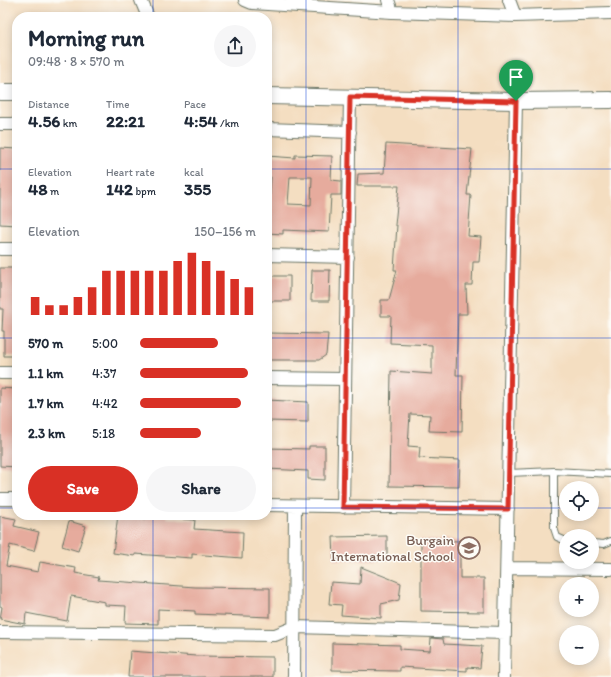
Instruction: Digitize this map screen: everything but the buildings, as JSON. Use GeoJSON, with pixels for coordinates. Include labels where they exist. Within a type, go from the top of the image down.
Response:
{"type":"FeatureCollection","features":[{"type":"Feature","properties":{"kind":"street"},"geometry":{"type":"LineString","coordinates":[[141,0],[146,12]]}},
{"type":"Feature","properties":{"kind":"street"},"geometry":{"type":"LineString","coordinates":[[244,0],[252,3],[392,12],[515,16],[611,13]]}},
{"type":"Feature","properties":{"kind":"street"},"geometry":{"type":"LineString","coordinates":[[388,0],[392,12]]}},
{"type":"Feature","properties":{"kind":"street"},"geometry":{"type":"LineString","coordinates":[[509,0],[515,16]]}},
{"type":"Feature","properties":{"kind":"street"},"geometry":{"type":"LineString","coordinates":[[0,92],[12,92]]}},
{"type":"Feature","properties":{"kind":"street"},"geometry":{"type":"LineString","coordinates":[[272,96],[516,101],[611,100]]}},
{"type":"Feature","properties":{"kind":"street"},"geometry":{"type":"LineString","coordinates":[[343,507],[350,97]]}},
{"type":"Feature","properties":{"kind":"street"},"geometry":{"type":"LineString","coordinates":[[504,677],[516,101]]}},
{"type":"Feature","properties":{"kind":"street"},"geometry":{"type":"LineString","coordinates":[[0,124],[12,124]]}},
{"type":"Feature","properties":{"kind":"street"},"geometry":{"type":"LineString","coordinates":[[272,129],[350,132]]}},
{"type":"Feature","properties":{"kind":"street"},"geometry":{"type":"LineString","coordinates":[[0,249],[12,250]]}},
{"type":"Feature","properties":{"kind":"street"},"geometry":{"type":"LineString","coordinates":[[272,255],[348,257]]}},
{"type":"Feature","properties":{"kind":"street"},"geometry":{"type":"LineString","coordinates":[[0,373],[12,373]]}},
{"type":"Feature","properties":{"kind":"street"},"geometry":{"type":"LineString","coordinates":[[272,378],[345,379]]}},
{"type":"Feature","properties":{"kind":"street"},"geometry":{"type":"LineString","coordinates":[[0,499],[12,499]]}},
{"type":"Feature","properties":{"kind":"street"},"geometry":{"type":"LineString","coordinates":[[272,505],[508,509]]}},
{"type":"Feature","properties":{"kind":"street"},"geometry":{"type":"LineString","coordinates":[[294,677],[295,506]]}},
{"type":"Feature","properties":{"kind":"street"},"geometry":{"type":"LineString","coordinates":[[507,568],[611,569]]}},
{"type":"Feature","properties":{"kind":"street"},"geometry":{"type":"LineString","coordinates":[[0,632],[275,635],[295,627],[505,633]]}},
{"type":"Feature","properties":{"kind":"lane"},"geometry":{"type":"LineString","coordinates":[[508,473],[554,471],[611,474]]}},
{"type":"Feature","properties":{"kind":"lane"},"geometry":{"type":"LineString","coordinates":[[554,471],[554,528],[557,537],[559,538]]}},
{"type":"Feature","properties":{"kind":"lane"},"geometry":{"type":"LineString","coordinates":[[599,544],[604,544],[611,541]]}},
{"type":"Feature","properties":{"kind":"place","name":"Burgain International School"},"geometry":{"type":"Point","coordinates":[469,548]}},
{"type":"Feature","properties":{"kind":"route"},"geometry":{"type":"LineString","coordinates":[[350,97],[516,101],[508,509],[343,507],[350,97]]}}]}
